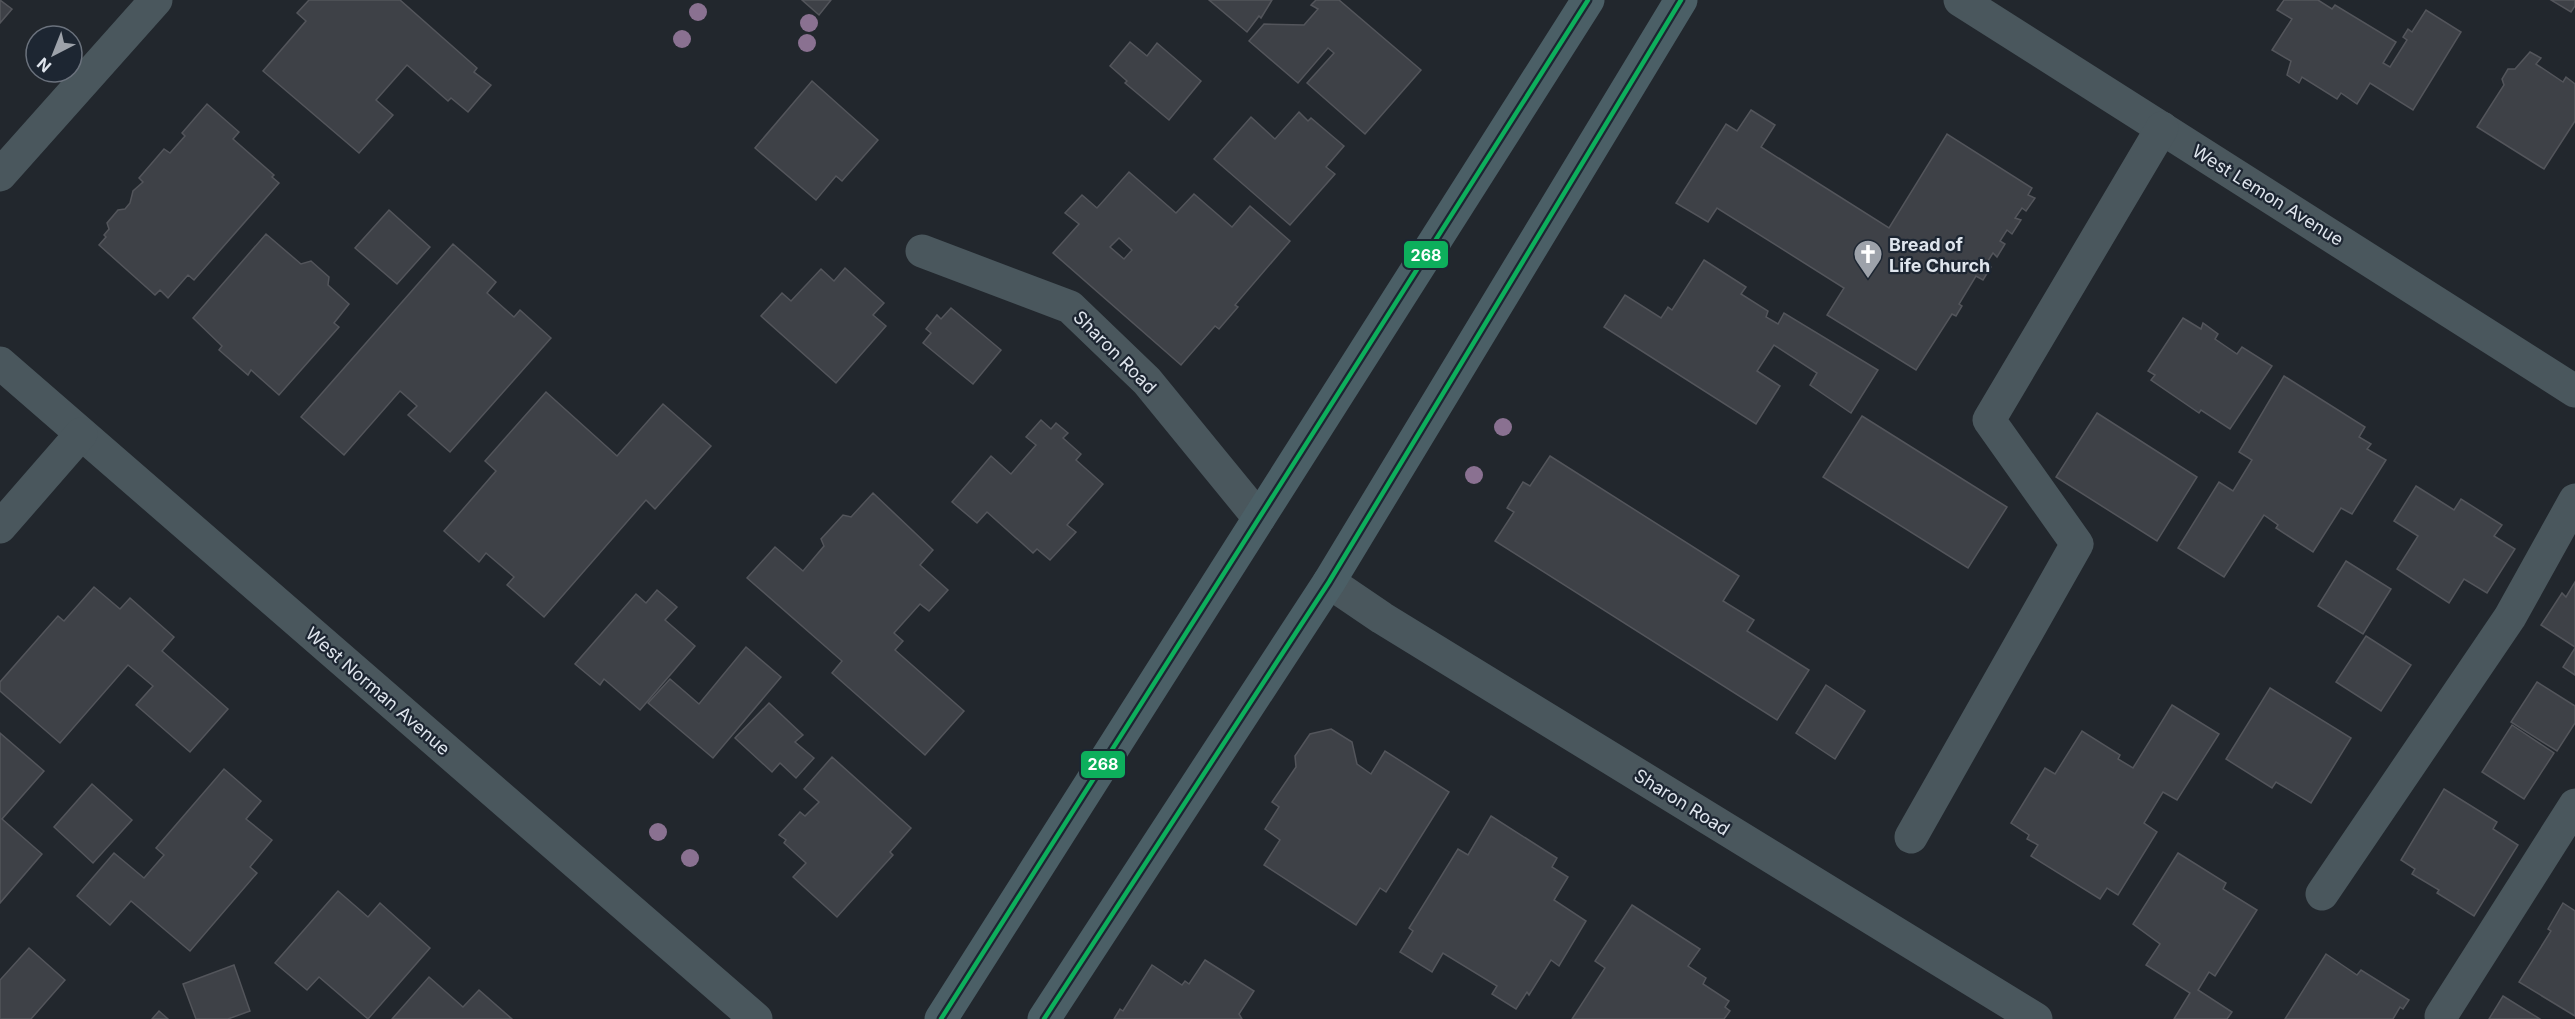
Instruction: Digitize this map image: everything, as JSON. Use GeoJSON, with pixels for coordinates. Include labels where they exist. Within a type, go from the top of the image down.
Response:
{"type":"FeatureCollection","features":[{"type":"Feature","properties":{"kind":"main road"},"geometry":{"type":"LineString","coordinates":[[940,1019],[1588,0]]}},
{"type":"Feature","properties":{"kind":"main road"},"geometry":{"type":"LineString","coordinates":[[1044,1019],[1329,582],[1681,0]]}},
{"type":"Feature","properties":{"kind":"street"},"geometry":{"type":"LineString","coordinates":[[0,174],[156,0]]}},
{"type":"Feature","properties":{"kind":"street","name":"West Lemon Avenue"},"geometry":{"type":"LineString","coordinates":[[1960,0],[2575,391]]}},
{"type":"Feature","properties":{"kind":"street"},"geometry":{"type":"LineString","coordinates":[[1911,837],[2077,544],[1989,420],[2162,128]]}},
{"type":"Feature","properties":{"kind":"street","name":"Sharon Road"},"geometry":{"type":"LineString","coordinates":[[922,251],[1070,307],[1147,381],[1259,518]]}},
{"type":"Feature","properties":{"kind":"street","name":"West Norman Avenue"},"geometry":{"type":"LineString","coordinates":[[0,363],[756,1019]]}},
{"type":"Feature","properties":{"kind":"street"},"geometry":{"type":"LineString","coordinates":[[0,527],[81,434]]}},
{"type":"Feature","properties":{"kind":"street"},"geometry":{"type":"LineString","coordinates":[[2322,894],[2510,617],[2575,500]]}},
{"type":"Feature","properties":{"kind":"street","name":"Sharon Road"},"geometry":{"type":"LineString","coordinates":[[1329,582],[1392,624],[2036,1019]]}},
{"type":"Feature","properties":{"kind":"street"},"geometry":{"type":"LineString","coordinates":[[2441,1016],[2575,805]]}},
{"type":"Feature","properties":{"kind":"building"},"geometry":{"type":"Polygon","coordinates":[[[0,0],[12,9],[0,23],[0,0]]]}},
{"type":"Feature","properties":{"kind":"building"},"geometry":{"type":"Polygon","coordinates":[[[309,0],[400,0],[477,68],[474,72],[491,85],[468,112],[451,98],[448,101],[407,65],[376,100],[393,115],[359,153],[263,71],[306,21],[297,13],[309,0]]]}},
{"type":"Feature","properties":{"kind":"building"},"geometry":{"type":"Polygon","coordinates":[[[802,0],[831,0],[819,15],[802,0]]]}},
{"type":"Feature","properties":{"kind":"building"},"geometry":{"type":"Polygon","coordinates":[[[1209,0],[1272,0],[1261,18],[1259,16],[1247,32],[1209,0]]]}},
{"type":"Feature","properties":{"kind":"building"},"geometry":{"type":"Polygon","coordinates":[[[1316,0],[1339,0],[1421,70],[1365,134],[1307,83],[1334,53],[1328,48],[1298,83],[1249,41],[1264,24],[1304,25],[1318,9],[1311,5],[1316,0]]]}},
{"type":"Feature","properties":{"kind":"building"},"geometry":{"type":"Polygon","coordinates":[[[2284,0],[2318,0],[2332,9],[2335,5],[2396,42],[2383,63],[2390,67],[2407,40],[2403,37],[2408,29],[2412,32],[2426,10],[2461,32],[2413,110],[2370,83],[2357,104],[2341,93],[2337,99],[2302,77],[2299,83],[2287,75],[2291,61],[2272,50],[2292,19],[2277,10],[2284,0]]]}},
{"type":"Feature","properties":{"kind":"building"},"geometry":{"type":"Polygon","coordinates":[[[2551,0],[2575,0],[2575,6],[2571,12],[2551,0]]]}},
{"type":"Feature","properties":{"kind":"building"},"geometry":{"type":"Polygon","coordinates":[[[1130,42],[1147,56],[1157,43],[1201,81],[1169,120],[1125,83],[1127,81],[1110,66],[1130,42]]]}},
{"type":"Feature","properties":{"kind":"building"},"geometry":{"type":"Polygon","coordinates":[[[2530,52],[2541,58],[2536,64],[2563,82],[2566,77],[2575,84],[2575,121],[2544,169],[2477,127],[2504,85],[2502,79],[2508,69],[2515,69],[2530,52]]]}},
{"type":"Feature","properties":{"kind":"building"},"geometry":{"type":"Polygon","coordinates":[[[812,81],[878,140],[842,181],[836,176],[816,200],[755,148],[812,81]]]}},
{"type":"Feature","properties":{"kind":"building"},"geometry":{"type":"Polygon","coordinates":[[[207,104],[239,132],[233,139],[274,175],[272,177],[279,183],[194,280],[188,275],[168,298],[160,290],[155,295],[99,245],[109,229],[107,223],[118,210],[125,209],[130,203],[133,191],[143,182],[139,178],[164,149],[170,153],[185,136],[182,133],[207,104]]]}},
{"type":"Feature","properties":{"kind":"building"},"geometry":{"type":"Polygon","coordinates":[[[1751,110],[1775,125],[1761,147],[1889,228],[1947,134],[2032,188],[2028,195],[2035,198],[2026,211],[2022,208],[2015,218],[2021,220],[2012,234],[2007,230],[2000,241],[2005,244],[1997,257],[1993,253],[1986,264],[1991,267],[1983,280],[1976,276],[1959,304],[1962,306],[1956,316],[1952,314],[1916,370],[1827,315],[1844,288],[1717,208],[1708,222],[1676,203],[1726,124],[1737,131],[1751,110]]]}},
{"type":"Feature","properties":{"kind":"building"},"geometry":{"type":"Polygon","coordinates":[[[1299,112],[1308,121],[1311,118],[1344,146],[1326,167],[1335,174],[1290,225],[1214,159],[1251,117],[1275,139],[1299,112]]]}},
{"type":"Feature","properties":{"kind":"building"},"geometry":{"type":"Polygon","coordinates":[[[1129,172],[1176,213],[1194,194],[1232,227],[1250,206],[1290,241],[1235,305],[1238,307],[1219,329],[1215,326],[1181,365],[1053,253],[1079,224],[1065,213],[1082,195],[1097,208],[1129,172]],[[1119,238],[1110,247],[1124,259],[1132,250],[1119,238]]]}},
{"type":"Feature","properties":{"kind":"building"},"geometry":{"type":"Polygon","coordinates":[[[389,210],[430,247],[397,284],[355,248],[389,210]]]}},
{"type":"Feature","properties":{"kind":"building"},"geometry":{"type":"Polygon","coordinates":[[[266,234],[301,264],[311,261],[329,277],[328,285],[349,304],[334,323],[339,327],[279,395],[251,370],[248,375],[219,350],[222,346],[193,318],[266,234]]]}},
{"type":"Feature","properties":{"kind":"building"},"geometry":{"type":"Polygon","coordinates":[[[453,244],[496,282],[487,293],[514,317],[520,310],[551,338],[450,452],[408,415],[417,406],[400,391],[344,455],[301,417],[453,244]]]}},
{"type":"Feature","properties":{"kind":"building"},"geometry":{"type":"Polygon","coordinates":[[[1704,260],[1746,287],[1741,294],[1768,311],[1766,317],[1778,324],[1784,313],[1878,370],[1851,413],[1810,385],[1817,373],[1774,345],[1757,371],[1780,386],[1756,424],[1604,327],[1625,295],[1661,318],[1668,307],[1672,310],[1704,260]]]}},
{"type":"Feature","properties":{"kind":"building"},"geometry":{"type":"Polygon","coordinates":[[[845,268],[884,303],[873,315],[886,326],[836,383],[761,316],[782,293],[791,301],[821,269],[834,281],[845,268]]]}},
{"type":"Feature","properties":{"kind":"building"},"geometry":{"type":"Polygon","coordinates":[[[951,308],[1001,350],[973,384],[923,343],[931,333],[926,329],[937,315],[941,319],[951,308]]]}},
{"type":"Feature","properties":{"kind":"building"},"geometry":{"type":"Polygon","coordinates":[[[2183,318],[2201,329],[2203,323],[2218,334],[2215,339],[2237,354],[2242,347],[2272,366],[2230,429],[2201,410],[2199,413],[2151,380],[2155,375],[2148,371],[2183,318]]]}},
{"type":"Feature","properties":{"kind":"building"},"geometry":{"type":"Polygon","coordinates":[[[2284,376],[2365,427],[2359,437],[2371,444],[2367,449],[2386,460],[2352,514],[2341,508],[2313,552],[2276,528],[2278,525],[2264,515],[2224,577],[2178,548],[2219,482],[2233,491],[2252,460],[2239,452],[2284,376]]]}},
{"type":"Feature","properties":{"kind":"building"},"geometry":{"type":"Polygon","coordinates":[[[546,392],[617,456],[663,404],[711,446],[655,509],[646,500],[544,617],[507,585],[514,577],[486,553],[479,562],[444,531],[496,471],[485,461],[546,392]]]}},
{"type":"Feature","properties":{"kind":"building"},"geometry":{"type":"Polygon","coordinates":[[[2097,413],[2197,477],[2157,541],[2056,477],[2097,413]]]}},
{"type":"Feature","properties":{"kind":"building"},"geometry":{"type":"Polygon","coordinates":[[[1862,416],[2007,507],[1968,568],[1823,477],[1862,416]]]}},
{"type":"Feature","properties":{"kind":"building"},"geometry":{"type":"Polygon","coordinates":[[[1041,420],[1051,429],[1056,423],[1068,433],[1063,438],[1081,454],[1076,460],[1103,484],[1067,525],[1076,532],[1050,560],[1037,549],[1033,553],[987,512],[977,523],[952,502],[991,456],[1011,474],[1036,445],[1026,437],[1041,420]]]}},
{"type":"Feature","properties":{"kind":"building"},"geometry":{"type":"Polygon","coordinates":[[[1550,456],[1739,576],[1723,601],[1754,620],[1747,631],[1809,670],[1777,720],[1495,541],[1514,512],[1507,508],[1523,482],[1530,486],[1550,456]]]}},
{"type":"Feature","properties":{"kind":"building"},"geometry":{"type":"Polygon","coordinates":[[[2416,486],[2454,510],[2461,499],[2502,525],[2494,536],[2515,549],[2487,593],[2464,579],[2449,603],[2397,569],[2418,536],[2394,521],[2416,486]]]}},
{"type":"Feature","properties":{"kind":"building"},"geometry":{"type":"Polygon","coordinates":[[[873,493],[933,550],[920,565],[948,590],[929,611],[920,604],[894,633],[903,641],[895,650],[964,711],[925,755],[832,673],[842,661],[747,578],[775,547],[803,571],[824,546],[821,539],[843,515],[851,517],[873,493]]]}},
{"type":"Feature","properties":{"kind":"building"},"geometry":{"type":"Polygon","coordinates":[[[2346,561],[2391,589],[2363,634],[2318,606],[2346,561]]]}},
{"type":"Feature","properties":{"kind":"building"},"geometry":{"type":"Polygon","coordinates":[[[2575,582],[2575,647],[2541,625],[2562,593],[2566,597],[2575,582]]]}},
{"type":"Feature","properties":{"kind":"building"},"geometry":{"type":"Polygon","coordinates":[[[94,587],[120,609],[130,598],[174,637],[162,651],[228,709],[190,752],[136,705],[153,686],[128,665],[60,743],[0,691],[0,682],[58,616],[64,621],[94,587]]]}},
{"type":"Feature","properties":{"kind":"building"},"geometry":{"type":"Polygon","coordinates":[[[657,590],[677,607],[665,620],[695,646],[640,710],[604,679],[600,685],[575,664],[636,594],[646,603],[657,590]]]}},
{"type":"Feature","properties":{"kind":"building"},"geometry":{"type":"Polygon","coordinates":[[[2366,636],[2411,665],[2381,711],[2336,682],[2366,636]]]}},
{"type":"Feature","properties":{"kind":"building"},"geometry":{"type":"Polygon","coordinates":[[[746,647],[781,677],[713,758],[648,703],[670,679],[699,704],[746,647]]]}},
{"type":"Feature","properties":{"kind":"building"},"geometry":{"type":"Polygon","coordinates":[[[2575,648],[2575,675],[2563,667],[2575,648]]]}},
{"type":"Feature","properties":{"kind":"building"},"geometry":{"type":"Polygon","coordinates":[[[2537,682],[2575,706],[2575,723],[2557,751],[2511,722],[2537,682]]]}},
{"type":"Feature","properties":{"kind":"building"},"geometry":{"type":"Polygon","coordinates":[[[1826,685],[1865,711],[1835,759],[1796,733],[1826,685]]]}},
{"type":"Feature","properties":{"kind":"building"},"geometry":{"type":"Polygon","coordinates":[[[2270,688],[2351,738],[2311,803],[2276,782],[2272,788],[2226,759],[2270,688]]]}},
{"type":"Feature","properties":{"kind":"building"},"geometry":{"type":"Polygon","coordinates":[[[769,703],[803,735],[795,742],[814,758],[796,778],[780,763],[772,772],[735,738],[769,703]]]}},
{"type":"Feature","properties":{"kind":"building"},"geometry":{"type":"Polygon","coordinates":[[[2172,705],[2219,734],[2177,800],[2163,792],[2144,823],[2157,832],[2118,895],[2107,888],[2100,899],[2031,856],[2038,845],[2027,839],[2029,835],[2011,823],[2045,768],[2055,774],[2082,731],[2120,755],[2118,759],[2133,768],[2172,705]]]}},
{"type":"Feature","properties":{"kind":"building"},"geometry":{"type":"Polygon","coordinates":[[[2512,725],[2554,753],[2524,799],[2482,772],[2512,725]]]}},
{"type":"Feature","properties":{"kind":"building"},"geometry":{"type":"Polygon","coordinates":[[[1331,729],[1352,742],[1357,764],[1371,774],[1385,751],[1449,792],[1386,892],[1380,888],[1356,925],[1264,865],[1280,840],[1265,829],[1279,807],[1272,802],[1296,767],[1295,756],[1310,734],[1331,729]]]}},
{"type":"Feature","properties":{"kind":"building"},"geometry":{"type":"Polygon","coordinates":[[[0,733],[44,771],[2,819],[42,854],[0,903],[0,733]]]}},
{"type":"Feature","properties":{"kind":"building"},"geometry":{"type":"Polygon","coordinates":[[[832,757],[911,828],[890,852],[893,855],[837,917],[793,877],[806,863],[784,843],[786,840],[779,835],[800,812],[805,816],[819,802],[804,789],[832,757]]]}},
{"type":"Feature","properties":{"kind":"building"},"geometry":{"type":"Polygon","coordinates":[[[224,769],[261,801],[246,819],[272,840],[250,867],[257,873],[190,951],[131,901],[110,925],[77,896],[114,853],[144,878],[164,855],[156,848],[224,769]]]}},
{"type":"Feature","properties":{"kind":"building"},"geometry":{"type":"Polygon","coordinates":[[[92,784],[132,820],[93,863],[54,827],[92,784]]]}},
{"type":"Feature","properties":{"kind":"building"},"geometry":{"type":"Polygon","coordinates":[[[2444,789],[2497,822],[2493,829],[2518,845],[2474,916],[2437,893],[2439,890],[2412,874],[2415,869],[2401,860],[2444,789]]]}},
{"type":"Feature","properties":{"kind":"building"},"geometry":{"type":"Polygon","coordinates":[[[1491,816],[1557,858],[1552,867],[1568,877],[1554,900],[1586,921],[1559,966],[1551,960],[1529,995],[1527,992],[1516,1009],[1492,994],[1497,986],[1443,953],[1432,972],[1400,952],[1413,931],[1409,928],[1458,849],[1468,855],[1491,816]]]}},
{"type":"Feature","properties":{"kind":"building"},"geometry":{"type":"Polygon","coordinates":[[[2178,853],[2226,883],[2223,889],[2257,910],[2215,976],[2209,972],[2198,990],[2232,1012],[2227,1019],[2174,1019],[2190,993],[2146,965],[2160,944],[2133,924],[2178,853]]]}},
{"type":"Feature","properties":{"kind":"building"},"geometry":{"type":"Polygon","coordinates":[[[338,891],[368,917],[380,903],[430,948],[368,1019],[319,977],[307,990],[275,963],[338,891]]]}},
{"type":"Feature","properties":{"kind":"building"},"geometry":{"type":"Polygon","coordinates":[[[2563,903],[2575,911],[2575,1016],[2519,982],[2551,931],[2548,929],[2563,903]]]}},
{"type":"Feature","properties":{"kind":"building"},"geometry":{"type":"Polygon","coordinates":[[[1632,905],[1700,949],[1688,966],[1706,978],[1703,984],[1729,1001],[1725,1007],[1730,1011],[1724,1019],[1572,1019],[1605,968],[1595,961],[1632,905]]]}},
{"type":"Feature","properties":{"kind":"building"},"geometry":{"type":"Polygon","coordinates":[[[29,948],[65,980],[31,1019],[0,1019],[0,980],[29,948]]]}},
{"type":"Feature","properties":{"kind":"building"},"geometry":{"type":"Polygon","coordinates":[[[2326,954],[2357,975],[2361,970],[2409,1000],[2403,1009],[2400,1007],[2393,1019],[2285,1019],[2326,954]]]}},
{"type":"Feature","properties":{"kind":"building"},"geometry":{"type":"Polygon","coordinates":[[[1205,960],[1254,991],[1239,1014],[1242,1019],[1114,1019],[1120,1009],[1123,1011],[1152,965],[1182,985],[1185,981],[1189,984],[1205,960]]]}},
{"type":"Feature","properties":{"kind":"building"},"geometry":{"type":"Polygon","coordinates":[[[234,965],[250,1011],[228,1019],[196,1019],[183,984],[234,965]]]}},
{"type":"Feature","properties":{"kind":"building"},"geometry":{"type":"Polygon","coordinates":[[[429,977],[463,1007],[479,990],[512,1019],[392,1019],[429,977]]]}},
{"type":"Feature","properties":{"kind":"building"},"geometry":{"type":"Polygon","coordinates":[[[2503,996],[2540,1019],[2489,1019],[2503,996]]]}},
{"type":"Feature","properties":{"kind":"building"},"geometry":{"type":"Polygon","coordinates":[[[159,1011],[168,1019],[152,1019],[159,1011]]]}},
{"type":"Feature","properties":{"kind":"transit line","name":"268"},"geometry":{"type":"LineString","coordinates":[[941,1019],[1588,0]]}},
{"type":"Feature","properties":{"kind":"transit line","name":"268"},"geometry":{"type":"LineString","coordinates":[[1044,1019],[1329,582],[1681,0]]}},
{"type":"Feature","properties":{"kind":"place","name":"Bread of Life Church"},"geometry":{"type":"Point","coordinates":[1868,280]}}]}
